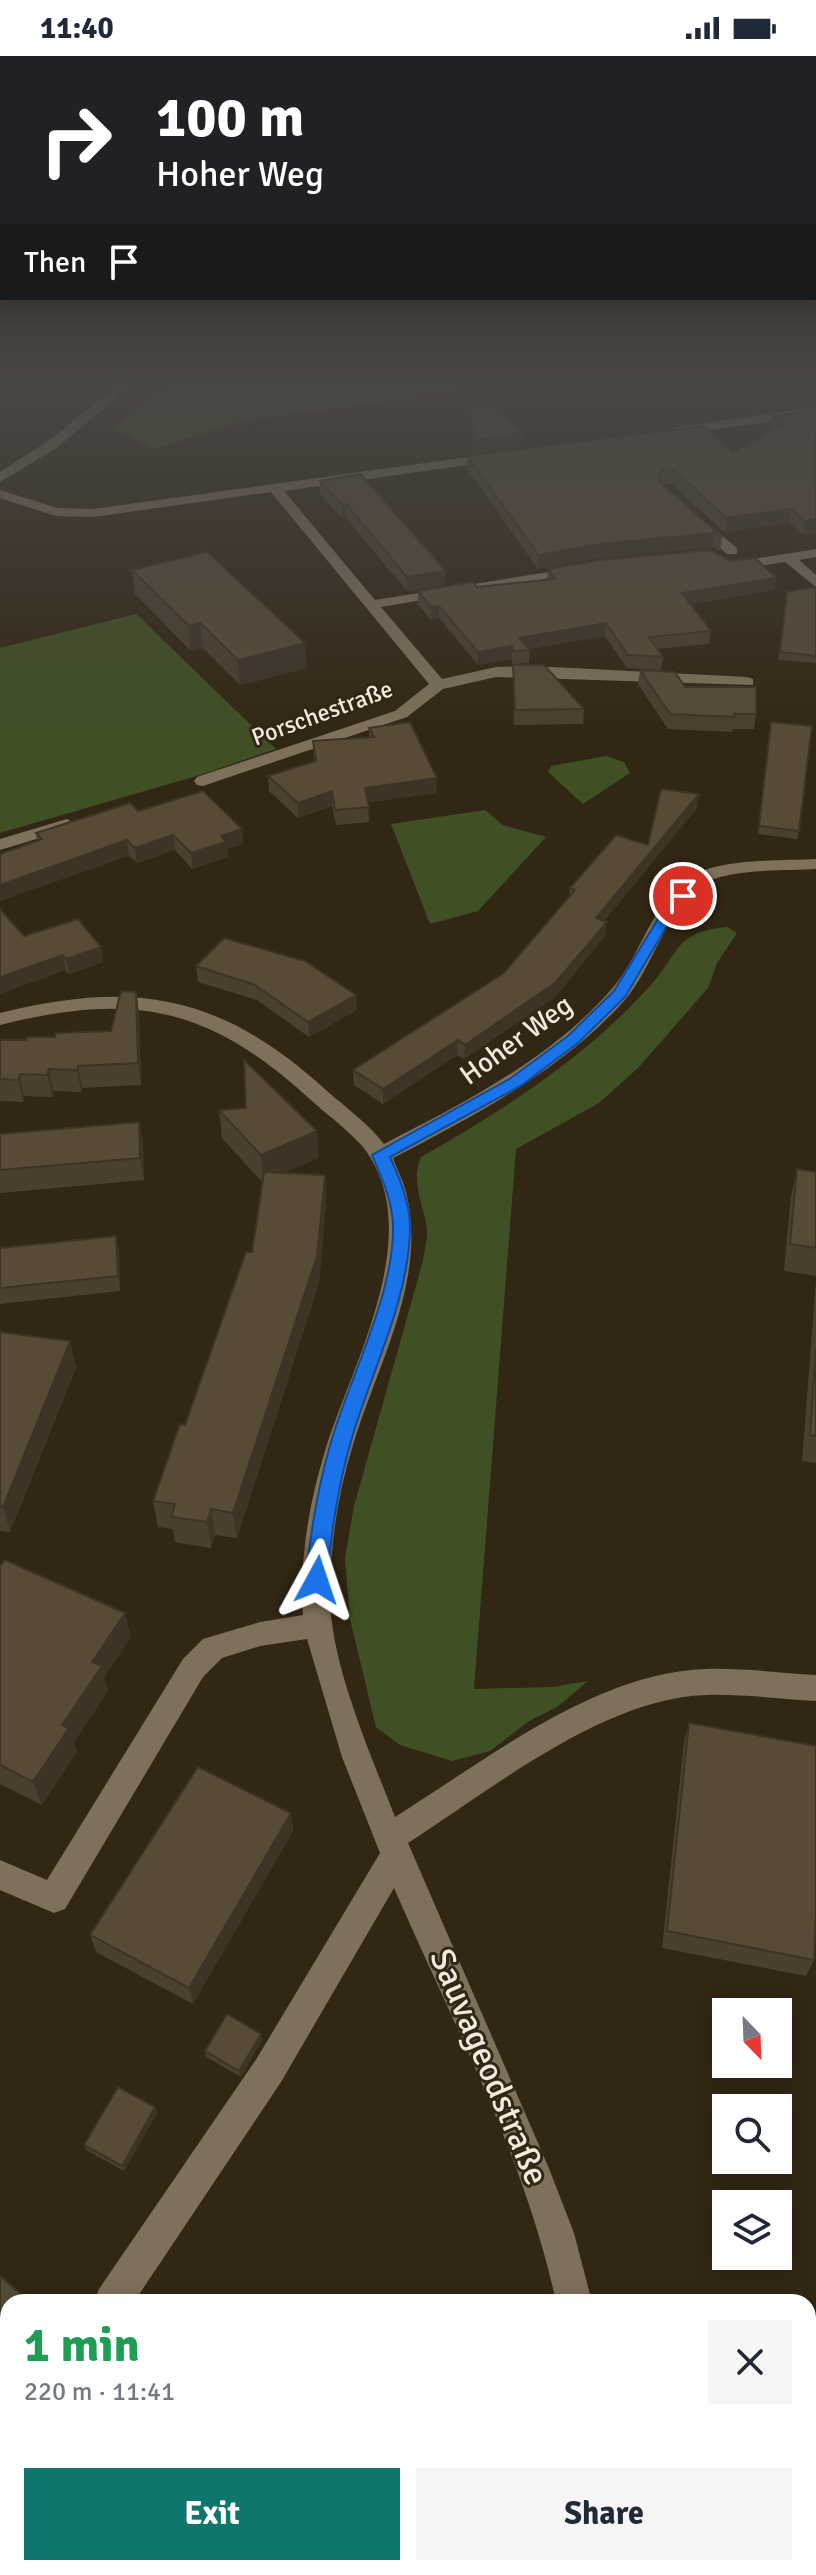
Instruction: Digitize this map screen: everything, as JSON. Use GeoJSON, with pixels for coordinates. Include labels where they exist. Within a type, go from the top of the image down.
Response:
{"type":"FeatureCollection","features":[{"type":"Feature","properties":{"kind":"street"},"geometry":{"type":"LineString","coordinates":[[14,499],[56,512],[93,513],[208,499]]}},
{"type":"Feature","properties":{"kind":"street","name":"Porschestraße"},"geometry":{"type":"LineString","coordinates":[[203,781],[401,714],[438,685],[283,499]]}},
{"type":"Feature","properties":{"kind":"street"},"geometry":{"type":"LineString","coordinates":[[688,511],[732,551]]}},
{"type":"Feature","properties":{"kind":"street"},"geometry":{"type":"LineString","coordinates":[[793,541],[812,553],[728,567],[712,554],[793,541]]}},
{"type":"Feature","properties":{"kind":"street"},"geometry":{"type":"LineString","coordinates":[[788,557],[816,583]]}},
{"type":"Feature","properties":{"kind":"street"},"geometry":{"type":"LineString","coordinates":[[369,605],[600,565]]}},
{"type":"Feature","properties":{"kind":"street"},"geometry":{"type":"LineString","coordinates":[[438,685],[496,672],[533,671],[747,682]]}},
{"type":"Feature","properties":{"kind":"street"},"geometry":{"type":"LineString","coordinates":[[0,845],[83,819]]}},
{"type":"Feature","properties":{"kind":"street","name":"Hoher Weg"},"geometry":{"type":"LineString","coordinates":[[381,1155],[516,1081],[573,1040],[620,994],[669,912],[698,880],[728,872],[816,864]]}},
{"type":"Feature","properties":{"kind":"street","name":"Sauvageodstraße"},"geometry":{"type":"LineString","coordinates":[[0,1019],[76,1001],[107,999],[172,1006],[240,1036],[290,1066],[381,1155],[396,1190],[402,1225],[396,1277],[341,1442],[321,1525],[317,1625],[364,1777],[491,2067],[554,2224],[572,2294]]}},
{"type":"Feature","properties":{"kind":"street"},"geometry":{"type":"LineString","coordinates":[[0,1875],[54,1898],[193,1668],[213,1648],[260,1634],[317,1625]]}},
{"type":"Feature","properties":{"kind":"street"},"geometry":{"type":"LineString","coordinates":[[117,2294],[269,2070],[394,1845],[570,1723],[627,1696],[704,1682],[816,1688]]}},
{"type":"Feature","properties":{"kind":"green space"},"geometry":{"type":"Polygon","coordinates":[[[136,614],[276,749],[200,775],[0,833],[0,648],[136,614]]]}},
{"type":"Feature","properties":{"kind":"green space"},"geometry":{"type":"Polygon","coordinates":[[[606,756],[624,762],[630,773],[583,804],[548,772],[551,766],[606,756]]]}},
{"type":"Feature","properties":{"kind":"green space"},"geometry":{"type":"Polygon","coordinates":[[[485,810],[503,825],[546,837],[478,911],[430,924],[391,824],[485,810]]]}},
{"type":"Feature","properties":{"kind":"green space"},"geometry":{"type":"Polygon","coordinates":[[[727,927],[737,933],[717,963],[708,988],[638,1068],[599,1103],[516,1149],[474,1689],[552,1687],[588,1681],[557,1707],[529,1721],[490,1751],[452,1761],[400,1745],[376,1727],[350,1619],[345,1558],[354,1506],[423,1261],[427,1233],[417,1184],[421,1157],[513,1101],[571,1059],[625,1012],[688,939],[727,927]]]}},
{"type":"Feature","properties":{"kind":"building"},"geometry":{"type":"Polygon","coordinates":[[[336,499],[382,499],[446,571],[407,577],[346,504],[342,505],[336,499]]]}},
{"type":"Feature","properties":{"kind":"building"},"geometry":{"type":"Polygon","coordinates":[[[498,499],[679,499],[722,537],[714,533],[601,544],[539,555],[498,499]]]}},
{"type":"Feature","properties":{"kind":"building"},"geometry":{"type":"Polygon","coordinates":[[[705,499],[816,499],[816,519],[805,521],[791,509],[726,518],[705,499]]]}},
{"type":"Feature","properties":{"kind":"building"},"geometry":{"type":"Polygon","coordinates":[[[710,550],[730,561],[755,558],[776,578],[682,593],[711,631],[649,637],[663,657],[628,655],[606,623],[519,638],[530,650],[513,651],[512,646],[478,652],[439,606],[431,607],[418,591],[473,582],[477,587],[555,579],[548,569],[601,560],[710,550]]]}},
{"type":"Feature","properties":{"kind":"building"},"geometry":{"type":"Polygon","coordinates":[[[207,552],[305,643],[238,660],[200,623],[189,626],[132,570],[207,552]]]}},
{"type":"Feature","properties":{"kind":"building"},"geometry":{"type":"Polygon","coordinates":[[[816,587],[816,656],[780,652],[787,592],[816,587]]]}},
{"type":"Feature","properties":{"kind":"building"},"geometry":{"type":"Polygon","coordinates":[[[513,665],[544,665],[584,709],[515,710],[513,665]]]}},
{"type":"Feature","properties":{"kind":"building"},"geometry":{"type":"Polygon","coordinates":[[[640,670],[675,672],[685,687],[756,687],[756,714],[734,714],[735,717],[670,714],[640,670]]]}},
{"type":"Feature","properties":{"kind":"building"},"geometry":{"type":"Polygon","coordinates":[[[410,722],[437,778],[365,788],[369,807],[335,810],[332,791],[298,803],[268,776],[316,761],[313,741],[374,737],[369,728],[410,722]]]}},
{"type":"Feature","properties":{"kind":"building"},"geometry":{"type":"Polygon","coordinates":[[[771,722],[812,726],[799,831],[759,826],[771,722]]]}},
{"type":"Feature","properties":{"kind":"building"},"geometry":{"type":"Polygon","coordinates":[[[661,789],[699,794],[596,918],[607,922],[556,982],[465,1045],[458,1040],[383,1089],[353,1070],[504,973],[575,890],[570,888],[616,835],[648,845],[661,789]]]}},
{"type":"Feature","properties":{"kind":"building"},"geometry":{"type":"Polygon","coordinates":[[[203,791],[242,829],[221,836],[226,842],[191,853],[173,835],[135,848],[127,840],[0,885],[0,854],[42,839],[36,833],[130,803],[138,811],[203,791]]]}},
{"type":"Feature","properties":{"kind":"building"},"geometry":{"type":"Polygon","coordinates":[[[0,909],[24,936],[78,919],[101,947],[66,959],[63,955],[0,977],[0,909]]]}},
{"type":"Feature","properties":{"kind":"building"},"geometry":{"type":"Polygon","coordinates":[[[224,938],[305,961],[356,995],[308,1022],[255,985],[196,966],[224,938]]]}},
{"type":"Feature","properties":{"kind":"building"},"geometry":{"type":"Polygon","coordinates":[[[121,991],[136,992],[138,1063],[78,1066],[77,1070],[49,1069],[47,1075],[20,1074],[18,1080],[0,1079],[0,1040],[55,1037],[56,1033],[111,1031],[121,991]]]}},
{"type":"Feature","properties":{"kind":"building"},"geometry":{"type":"Polygon","coordinates":[[[244,1060],[317,1131],[261,1155],[219,1110],[246,1108],[244,1060]]]}},
{"type":"Feature","properties":{"kind":"building"},"geometry":{"type":"Polygon","coordinates":[[[139,1122],[140,1158],[0,1170],[0,1134],[139,1122]]]}},
{"type":"Feature","properties":{"kind":"building"},"geometry":{"type":"Polygon","coordinates":[[[797,1169],[816,1172],[816,1248],[790,1244],[797,1169]]]}},
{"type":"Feature","properties":{"kind":"building"},"geometry":{"type":"Polygon","coordinates":[[[264,1172],[325,1175],[317,1256],[233,1513],[211,1509],[207,1522],[171,1517],[175,1504],[153,1501],[180,1424],[185,1425],[246,1252],[252,1252],[264,1172]]]}},
{"type":"Feature","properties":{"kind":"building"},"geometry":{"type":"Polygon","coordinates":[[[116,1236],[118,1276],[0,1288],[0,1248],[116,1236]]]}},
{"type":"Feature","properties":{"kind":"building"},"geometry":{"type":"Polygon","coordinates":[[[0,1332],[70,1341],[3,1507],[0,1506],[0,1332]]]}},
{"type":"Feature","properties":{"kind":"building"},"geometry":{"type":"Polygon","coordinates":[[[816,1349],[816,1436],[810,1435],[816,1349]]]}},
{"type":"Feature","properties":{"kind":"building"},"geometry":{"type":"Polygon","coordinates":[[[5,1560],[125,1613],[92,1662],[102,1666],[62,1725],[69,1728],[33,1782],[0,1765],[0,1566],[5,1560]]]}},
{"type":"Feature","properties":{"kind":"building"},"geometry":{"type":"Polygon","coordinates":[[[689,1723],[816,1746],[814,1960],[667,1931],[689,1723]]]}},
{"type":"Feature","properties":{"kind":"building"},"geometry":{"type":"Polygon","coordinates":[[[198,1767],[291,1813],[189,1988],[90,1935],[198,1767]]]}},
{"type":"Feature","properties":{"kind":"building"},"geometry":{"type":"Polygon","coordinates":[[[227,2014],[261,2034],[239,2071],[205,2051],[227,2014]]]}},
{"type":"Feature","properties":{"kind":"building"},"geometry":{"type":"Polygon","coordinates":[[[118,2087],[155,2107],[122,2166],[84,2145],[118,2087]]]}},
{"type":"Feature","properties":{"kind":"building"},"geometry":{"type":"Polygon","coordinates":[[[0,2276],[21,2294],[0,2294],[0,2276]]]}},
{"type":"Feature","properties":{"kind":"route"},"geometry":{"type":"LineString","coordinates":[[317,1580],[321,1525],[341,1442],[396,1277],[402,1225],[396,1190],[381,1155],[516,1081],[573,1040],[620,994],[669,912],[683,896]]}}]}
